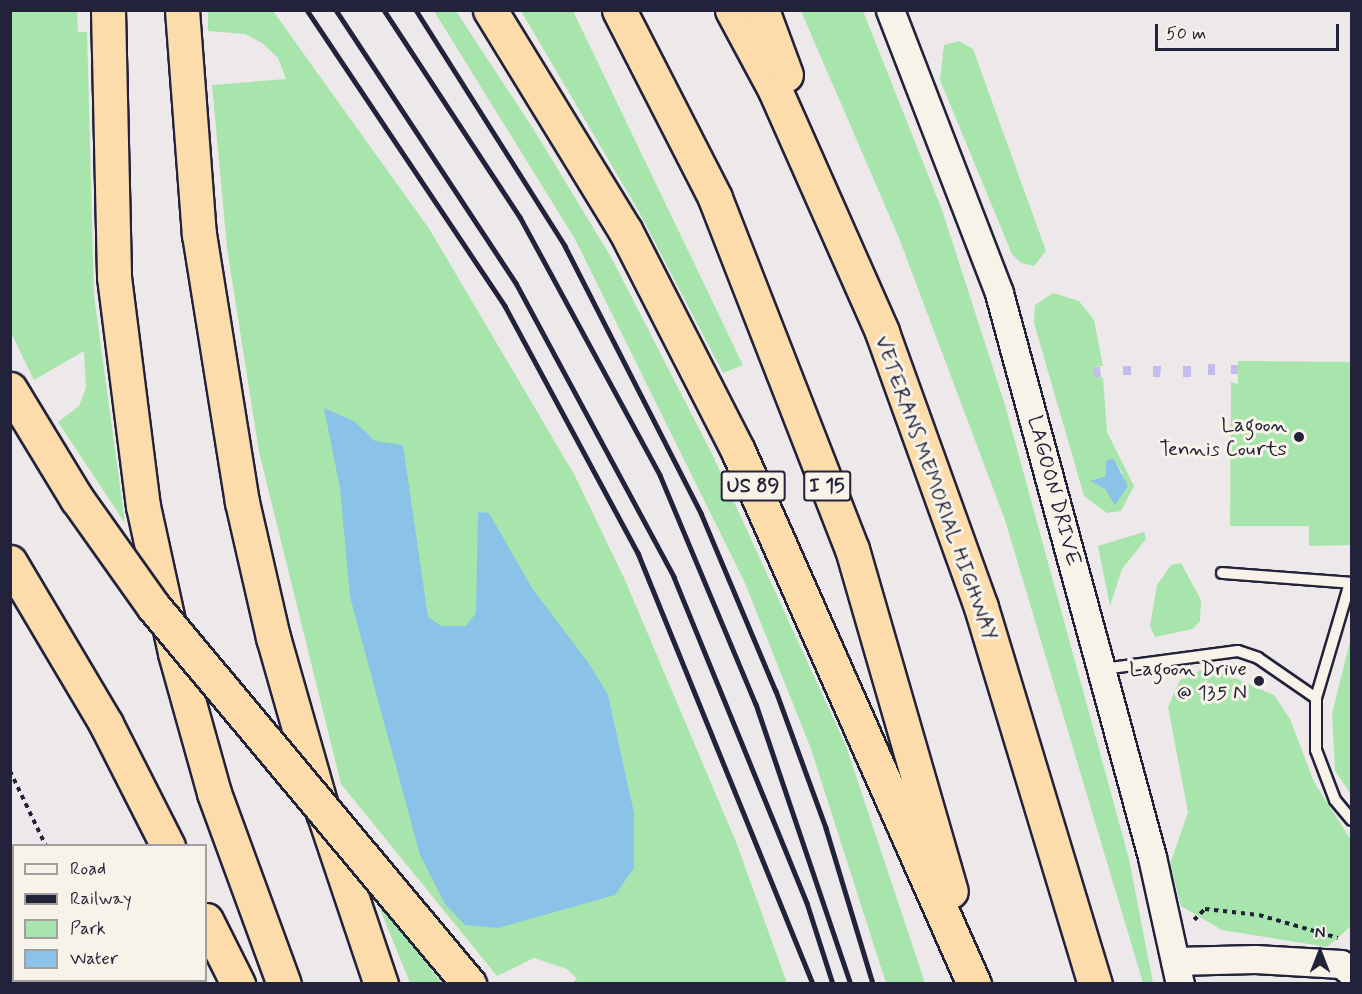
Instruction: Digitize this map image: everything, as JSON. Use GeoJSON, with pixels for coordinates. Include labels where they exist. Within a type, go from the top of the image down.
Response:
{"type":"FeatureCollection","features":[{"type":"Feature","properties":{"kind":"highway"},"geometry":{"type":"LineString","coordinates":[[108,10],[114,277],[145,516],[175,653],[214,793],[284,984]]}},
{"type":"Feature","properties":{"kind":"highway"},"geometry":{"type":"LineString","coordinates":[[182,10],[209,313],[242,502],[317,790],[381,984]]}},
{"type":"Feature","properties":{"kind":"highway","name":"US 89"},"geometry":{"type":"LineString","coordinates":[[490,10],[625,230],[738,451],[976,984]]}},
{"type":"Feature","properties":{"kind":"highway","name":"I 15"},"geometry":{"type":"LineString","coordinates":[[619,10],[715,198],[852,549],[976,984]]}},
{"type":"Feature","properties":{"kind":"highway","name":"VETERANS MEMORIAL HIGHWAY"},"geometry":{"type":"LineString","coordinates":[[732,10],[775,90],[882,332],[981,607],[1095,984]]}},
{"type":"Feature","properties":{"kind":"highway"},"geometry":{"type":"LineString","coordinates":[[762,10],[882,332]]}},
{"type":"Feature","properties":{"kind":"highway"},"geometry":{"type":"LineString","coordinates":[[10,389],[77,499],[153,606],[469,984]]}},
{"type":"Feature","properties":{"kind":"highway"},"geometry":{"type":"LineString","coordinates":[[10,561],[106,724],[167,844]]}},
{"type":"Feature","properties":{"kind":"highway"},"geometry":{"type":"LineString","coordinates":[[207,922],[238,984]]}},
{"type":"Feature","properties":{"kind":"street","name":"LAGOON DRIVE"},"geometry":{"type":"LineString","coordinates":[[890,10],[999,293],[1103,669],[1177,972]]}},
{"type":"Feature","properties":{"kind":"street"},"geometry":{"type":"LineString","coordinates":[[1177,972],[1255,959],[1341,964],[1351,973]]}},
{"type":"Feature","properties":{"kind":"lane"},"geometry":{"type":"LineString","coordinates":[[1222,573],[1351,583],[1316,698],[1316,750],[1335,800],[1352,820]]}},
{"type":"Feature","properties":{"kind":"lane"},"geometry":{"type":"LineString","coordinates":[[1103,669],[1238,651],[1258,658],[1316,698]]}},
{"type":"Feature","properties":{"kind":"path"},"geometry":{"type":"LineString","coordinates":[[10,771],[45,844]]}},
{"type":"Feature","properties":{"kind":"path"},"geometry":{"type":"LineString","coordinates":[[1193,916],[1205,909],[1259,915],[1343,940]]}},
{"type":"Feature","properties":{"kind":"green space"},"geometry":{"type":"Polygon","coordinates":[[[11,10],[77,11],[78,32],[87,32],[94,296],[125,523],[58,422],[79,406],[86,388],[84,351],[34,380],[11,333],[11,10]]]}},
{"type":"Feature","properties":{"kind":"green space"},"geometry":{"type":"Polygon","coordinates":[[[208,11],[273,11],[430,230],[575,476],[625,580],[736,842],[787,983],[571,983],[577,979],[567,969],[534,958],[497,976],[341,784],[259,452],[227,248],[212,85],[286,79],[278,58],[262,43],[245,34],[208,31],[208,11]]]}},
{"type":"Feature","properties":{"kind":"green space"},"geometry":{"type":"Polygon","coordinates":[[[434,11],[456,11],[534,130],[611,257],[712,454],[846,746],[925,983],[886,983],[811,749],[745,583],[575,239],[434,11]]]}},
{"type":"Feature","properties":{"kind":"green space"},"geometry":{"type":"Polygon","coordinates":[[[521,11],[573,11],[743,365],[723,373],[638,210],[521,11]]]}},
{"type":"Feature","properties":{"kind":"green space"},"geometry":{"type":"Polygon","coordinates":[[[801,11],[863,11],[942,210],[1005,405],[1129,859],[1153,983],[1143,983],[1005,520],[899,238],[801,11]]]}},
{"type":"Feature","properties":{"kind":"green space"},"geometry":{"type":"Polygon","coordinates":[[[959,41],[973,49],[1046,251],[1034,266],[1021,263],[1012,254],[940,80],[944,45],[959,41]]]}},
{"type":"Feature","properties":{"kind":"green space"},"geometry":{"type":"Polygon","coordinates":[[[1053,293],[1079,301],[1094,320],[1103,366],[1093,367],[1093,376],[1103,378],[1107,432],[1134,486],[1121,511],[1107,513],[1084,496],[1034,323],[1035,305],[1053,293]],[[1116,464],[1106,476],[1107,494],[1123,473],[1116,464]]]}},
{"type":"Feature","properties":{"kind":"green space","name":"Lagoon Tennis Courts"},"geometry":{"type":"Polygon","coordinates":[[[1238,361],[1351,362],[1351,545],[1309,546],[1309,526],[1230,526],[1231,382],[1238,384],[1238,361]]]}},
{"type":"Feature","properties":{"kind":"green space"},"geometry":{"type":"Polygon","coordinates":[[[1144,532],[1146,539],[1122,569],[1110,606],[1098,546],[1144,532]]]}},
{"type":"Feature","properties":{"kind":"green space"},"geometry":{"type":"Polygon","coordinates":[[[1181,563],[1201,600],[1200,621],[1193,629],[1155,637],[1150,626],[1157,585],[1171,565],[1181,563]]]}},
{"type":"Feature","properties":{"kind":"green space"},"geometry":{"type":"Polygon","coordinates":[[[1351,637],[1351,794],[1335,771],[1332,714],[1351,637]]]}},
{"type":"Feature","properties":{"kind":"green space"},"geometry":{"type":"Polygon","coordinates":[[[1201,670],[1221,672],[1274,695],[1290,719],[1314,782],[1351,840],[1351,926],[1327,947],[1222,930],[1181,906],[1170,864],[1188,812],[1168,707],[1180,680],[1201,670]]]}},
{"type":"Feature","properties":{"kind":"green space"},"geometry":{"type":"Polygon","coordinates":[[[378,904],[412,945],[442,983],[410,983],[378,904]]]}},
{"type":"Feature","properties":{"kind":"water"},"geometry":{"type":"Polygon","coordinates":[[[324,408],[354,421],[375,441],[403,445],[428,617],[441,626],[466,626],[476,613],[478,512],[489,513],[532,588],[590,665],[608,695],[634,813],[634,868],[615,895],[498,928],[465,925],[445,904],[420,855],[350,597],[340,488],[324,408]]]}},
{"type":"Feature","properties":{"kind":"water"},"geometry":{"type":"Polygon","coordinates":[[[1113,458],[1128,486],[1115,505],[1105,489],[1090,481],[1106,476],[1106,461],[1113,458]]]}},
{"type":"Feature","properties":{"kind":"building"},"geometry":{"type":"Polygon","coordinates":[[[1208,364],[1215,364],[1215,375],[1208,375],[1208,364]]]}},
{"type":"Feature","properties":{"kind":"building"},"geometry":{"type":"Polygon","coordinates":[[[1231,365],[1238,365],[1238,374],[1231,374],[1231,365]]]}},
{"type":"Feature","properties":{"kind":"building"},"geometry":{"type":"Polygon","coordinates":[[[1123,366],[1131,366],[1131,375],[1123,375],[1123,366]]]}},
{"type":"Feature","properties":{"kind":"building"},"geometry":{"type":"Polygon","coordinates":[[[1153,366],[1161,366],[1160,377],[1153,377],[1153,366]]]}},
{"type":"Feature","properties":{"kind":"building"},"geometry":{"type":"Polygon","coordinates":[[[1183,366],[1191,366],[1191,377],[1183,377],[1183,366]]]}},
{"type":"Feature","properties":{"kind":"building"},"geometry":{"type":"Polygon","coordinates":[[[1093,367],[1100,367],[1101,377],[1093,377],[1093,367]]]}},
{"type":"Feature","properties":{"kind":"railway"},"geometry":{"type":"LineString","coordinates":[[307,10],[505,306],[638,553],[813,984]]}},
{"type":"Feature","properties":{"kind":"railway"},"geometry":{"type":"LineString","coordinates":[[336,10],[516,283],[674,577],[807,903],[833,984]]}},
{"type":"Feature","properties":{"kind":"railway"},"geometry":{"type":"LineString","coordinates":[[384,10],[520,217],[660,475],[756,704],[851,984]]}},
{"type":"Feature","properties":{"kind":"railway"},"geometry":{"type":"LineString","coordinates":[[416,10],[565,246],[701,513],[776,691],[826,828],[873,984]]}},
{"type":"Feature","properties":{"kind":"place","name":"Lagoon Tennis Courts"},"geometry":{"type":"Point","coordinates":[1299,437]}},
{"type":"Feature","properties":{"kind":"place","name":"Lagoon Drive @ 135 N"},"geometry":{"type":"Point","coordinates":[1259,681]}}]}
